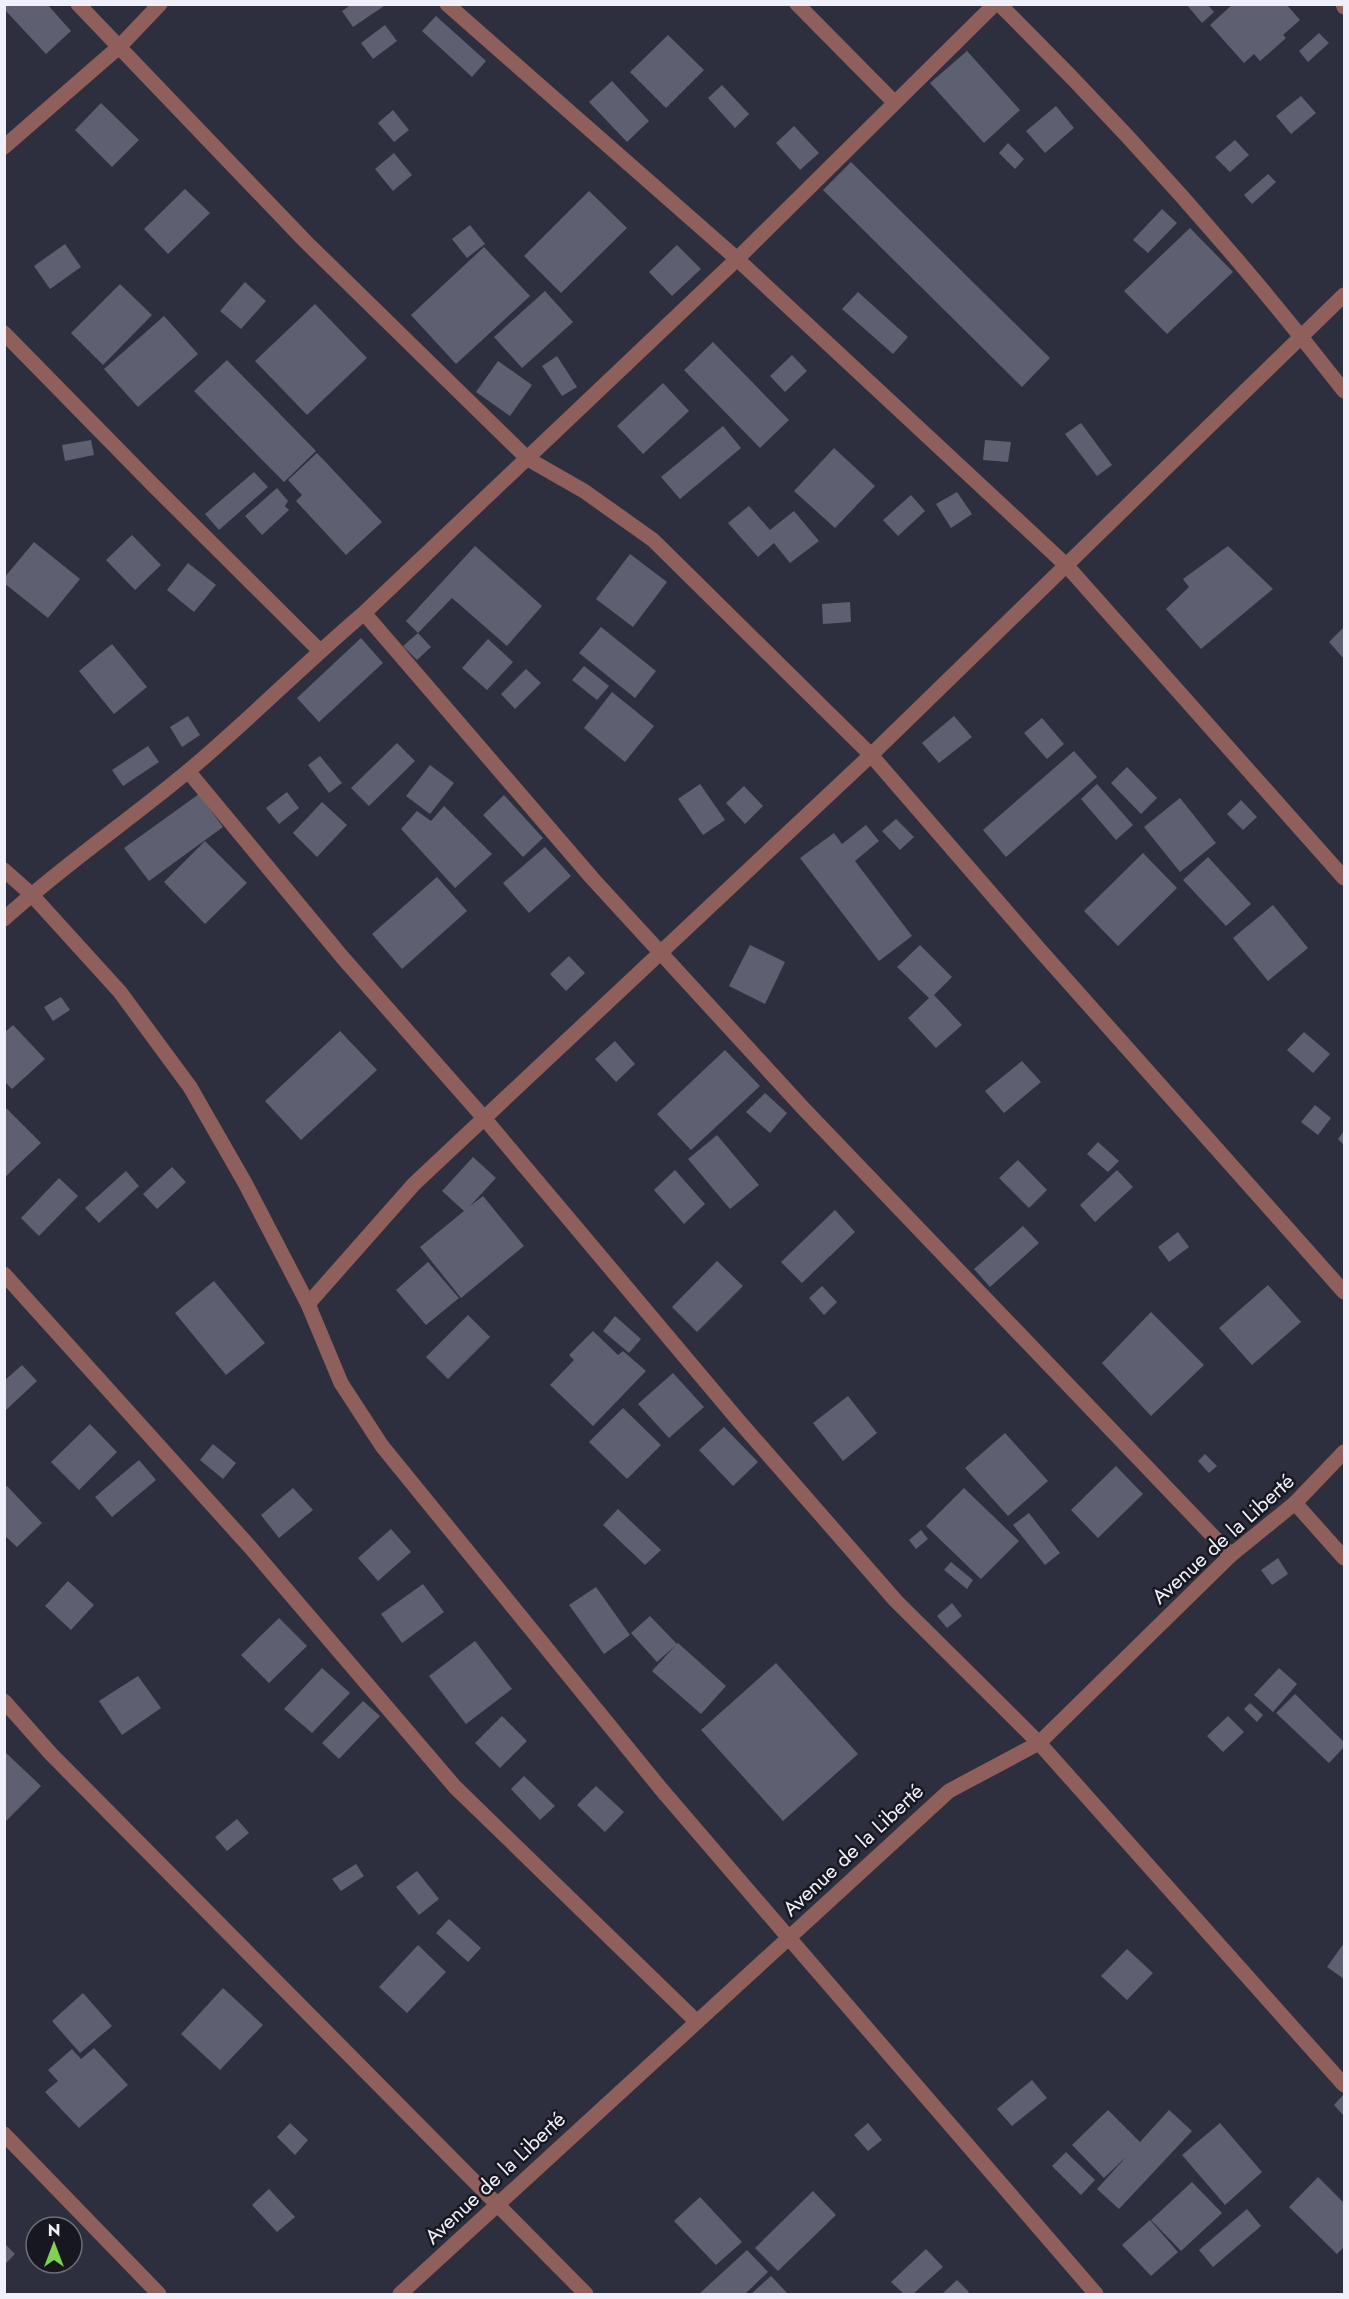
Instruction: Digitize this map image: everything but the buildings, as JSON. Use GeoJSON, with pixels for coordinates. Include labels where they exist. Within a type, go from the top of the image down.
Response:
{"type":"FeatureCollection","features":[{"type":"Feature","properties":{"kind":"street"},"geometry":{"type":"LineString","coordinates":[[78,4],[306,242],[528,459],[584,491],[652,540],[870,755],[1039,950],[1344,1292]]}},
{"type":"Feature","properties":{"kind":"street"},"geometry":{"type":"LineString","coordinates":[[4,147],[120,46],[160,4]]}},
{"type":"Feature","properties":{"kind":"street"},"geometry":{"type":"LineString","coordinates":[[447,4],[737,259],[1067,566],[1344,878]]}},
{"type":"Feature","properties":{"kind":"street"},"geometry":{"type":"LineString","coordinates":[[797,4],[895,103]]}},
{"type":"Feature","properties":{"kind":"street"},"geometry":{"type":"LineString","coordinates":[[4,919],[31,894],[188,771],[364,613],[737,259],[997,4],[1082,87],[1182,197],[1302,337],[1344,391]]}},
{"type":"Feature","properties":{"kind":"street"},"geometry":{"type":"LineString","coordinates":[[308,1304],[414,1184],[870,755],[1344,295]]}},
{"type":"Feature","properties":{"kind":"street"},"geometry":{"type":"LineString","coordinates":[[4,333],[320,651]]}},
{"type":"Feature","properties":{"kind":"street"},"geometry":{"type":"LineString","coordinates":[[364,613],[584,869],[803,1108],[1231,1555]]}},
{"type":"Feature","properties":{"kind":"street"},"geometry":{"type":"LineString","coordinates":[[188,771],[343,958],[484,1118],[738,1420],[896,1601],[1039,1743],[1210,1932],[1344,2085]]}},
{"type":"Feature","properties":{"kind":"street"},"geometry":{"type":"LineString","coordinates":[[4,870],[31,894],[120,992],[190,1087],[245,1183],[308,1304],[341,1383],[382,1446],[660,1789],[1096,2295]]}},
{"type":"Feature","properties":{"kind":"street"},"geometry":{"type":"LineString","coordinates":[[4,1274],[250,1547],[455,1787],[697,2022]]}},
{"type":"Feature","properties":{"kind":"street","name":"Avenue de la Liberté"},"geometry":{"type":"LineString","coordinates":[[400,2295],[949,1791],[1039,1743],[1231,1555],[1295,1503],[1344,1452]]}},
{"type":"Feature","properties":{"kind":"street"},"geometry":{"type":"LineString","coordinates":[[1295,1503],[1344,1558]]}},
{"type":"Feature","properties":{"kind":"street"},"geometry":{"type":"LineString","coordinates":[[4,1701],[51,1754],[586,2295]]}},
{"type":"Feature","properties":{"kind":"street"},"geometry":{"type":"LineString","coordinates":[[4,2134],[159,2295]]}}]}
